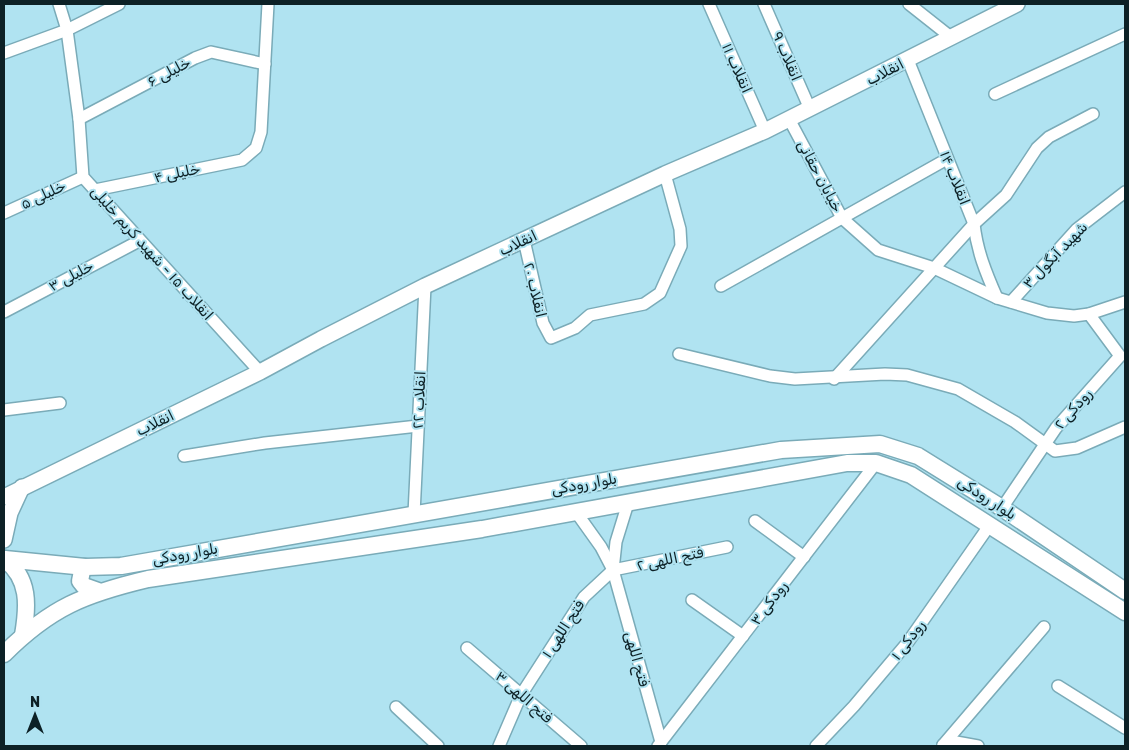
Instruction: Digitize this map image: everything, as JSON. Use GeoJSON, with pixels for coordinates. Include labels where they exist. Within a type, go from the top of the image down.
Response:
{"type":"FeatureCollection","features":[{"type":"Feature","properties":{"kind":"main road","name":"بلوار رودکی"},"geometry":{"type":"LineString","coordinates":[[4,559],[85,567],[121,566],[781,450],[880,444],[918,456],[1002,508],[1125,591]]}},
{"type":"Feature","properties":{"kind":"main road","name":"بلوار رودکی"},"geometry":{"type":"LineString","coordinates":[[4,654],[23,634],[58,610],[98,591],[148,579],[482,529],[847,463],[876,463],[911,475],[1125,612]]}},
{"type":"Feature","properties":{"kind":"main road"},"geometry":{"type":"LineString","coordinates":[[4,559],[20,574],[26,589],[28,606],[23,634]]}},
{"type":"Feature","properties":{"kind":"main road"},"geometry":{"type":"LineString","coordinates":[[85,567],[80,581],[84,586],[98,591]]}},
{"type":"Feature","properties":{"kind":"street","name":"انقلاب ۱۵ - شهید کریم خلیلی"},"geometry":{"type":"LineString","coordinates":[[59,4],[67,30],[79,120],[83,177],[139,241],[260,372]]}},
{"type":"Feature","properties":{"kind":"street"},"geometry":{"type":"LineString","coordinates":[[4,53],[67,30],[119,4]]}},
{"type":"Feature","properties":{"kind":"street"},"geometry":{"type":"LineString","coordinates":[[265,64],[268,4]]}},
{"type":"Feature","properties":{"kind":"street","name":"انقلاب ۱۱"},"geometry":{"type":"LineString","coordinates":[[709,4],[765,131]]}},
{"type":"Feature","properties":{"kind":"street","name":"انقلاب ۹"},"geometry":{"type":"LineString","coordinates":[[764,4],[810,109]]}},
{"type":"Feature","properties":{"kind":"street"},"geometry":{"type":"LineString","coordinates":[[909,4],[952,38]]}},
{"type":"Feature","properties":{"kind":"street","name":"انقلاب"},"geometry":{"type":"LineString","coordinates":[[4,497],[260,372],[425,286],[665,174],[765,131],[1017,4]]}},
{"type":"Feature","properties":{"kind":"street"},"geometry":{"type":"LineString","coordinates":[[995,94],[1125,34]]}},
{"type":"Feature","properties":{"kind":"street","name":"خلیلی ۶"},"geometry":{"type":"LineString","coordinates":[[79,120],[195,58],[211,52],[265,64]]}},
{"type":"Feature","properties":{"kind":"street","name":"انقلاب ۱۴"},"geometry":{"type":"LineString","coordinates":[[908,60],[974,224],[979,252],[997,298]]}},
{"type":"Feature","properties":{"kind":"street","name":"خلیلی ۴"},"geometry":{"type":"LineString","coordinates":[[95,190],[242,160],[256,148],[261,132],[265,64]]}},
{"type":"Feature","properties":{"kind":"street"},"geometry":{"type":"LineString","coordinates":[[834,378],[974,224],[1006,195],[1028,159],[1049,137],[1093,114]]}},
{"type":"Feature","properties":{"kind":"street","name":"خیابان حقانی"},"geometry":{"type":"LineString","coordinates":[[789,119],[842,218],[878,250],[934,268],[997,298],[1047,312],[1074,316],[1090,314],[1125,302]]}},
{"type":"Feature","properties":{"kind":"street"},"geometry":{"type":"LineString","coordinates":[[721,286],[947,159]]}},
{"type":"Feature","properties":{"kind":"street","name":"انقلاب ۲۰"},"geometry":{"type":"LineString","coordinates":[[524,240],[543,323],[551,338],[576,328],[590,315],[644,304],[660,293],[681,246],[680,229],[665,174]]}},
{"type":"Feature","properties":{"kind":"street","name":"خلیلی ۵"},"geometry":{"type":"LineString","coordinates":[[4,213],[83,177]]}},
{"type":"Feature","properties":{"kind":"street","name":"شهید آبگول ۳"},"geometry":{"type":"LineString","coordinates":[[1011,302],[1077,229],[1125,192]]}},
{"type":"Feature","properties":{"kind":"street","name":"خلیلی ۳"},"geometry":{"type":"LineString","coordinates":[[4,312],[139,241]]}},
{"type":"Feature","properties":{"kind":"street","name":"انقلاب ۲۲"},"geometry":{"type":"LineString","coordinates":[[414,514],[425,286]]}},
{"type":"Feature","properties":{"kind":"street","name":"رودکی ۲"},"geometry":{"type":"LineString","coordinates":[[1002,508],[1044,444],[1120,356],[1090,314]]}},
{"type":"Feature","properties":{"kind":"street"},"geometry":{"type":"LineString","coordinates":[[679,354],[770,376],[796,379],[885,374],[907,375],[958,389],[1015,422],[1055,451],[1065,451],[1125,427]]}},
{"type":"Feature","properties":{"kind":"street"},"geometry":{"type":"LineString","coordinates":[[4,410],[60,403]]}},
{"type":"Feature","properties":{"kind":"street"},"geometry":{"type":"LineString","coordinates":[[184,456],[265,443],[418,426]]}},
{"type":"Feature","properties":{"kind":"street","name":"رودکی ۳"},"geometry":{"type":"LineString","coordinates":[[659,744],[876,463]]}},
{"type":"Feature","properties":{"kind":"street"},"geometry":{"type":"LineString","coordinates":[[4,540],[10,513],[22,487]]}},
{"type":"Feature","properties":{"kind":"street"},"geometry":{"type":"LineString","coordinates":[[613,570],[616,542],[628,503]]}},
{"type":"Feature","properties":{"kind":"street"},"geometry":{"type":"LineString","coordinates":[[576,512],[601,547],[613,570]]}},
{"type":"Feature","properties":{"kind":"street"},"geometry":{"type":"LineString","coordinates":[[755,521],[804,557]]}},
{"type":"Feature","properties":{"kind":"street","name":"رودکی ۱"},"geometry":{"type":"LineString","coordinates":[[816,746],[854,706],[908,642],[989,526]]}},
{"type":"Feature","properties":{"kind":"street","name":"فتح اللهی ۲"},"geometry":{"type":"LineString","coordinates":[[613,570],[727,547]]}},
{"type":"Feature","properties":{"kind":"street","name":"فتح اللهی ۱"},"geometry":{"type":"LineString","coordinates":[[499,746],[521,694],[584,597],[613,570]]}},
{"type":"Feature","properties":{"kind":"street","name":"فتح اللهی"},"geometry":{"type":"LineString","coordinates":[[613,570],[659,744]]}},
{"type":"Feature","properties":{"kind":"street"},"geometry":{"type":"LineString","coordinates":[[692,600],[744,636]]}},
{"type":"Feature","properties":{"kind":"street"},"geometry":{"type":"LineString","coordinates":[[942,746],[1044,627]]}},
{"type":"Feature","properties":{"kind":"street","name":"فتح اللهی ۳"},"geometry":{"type":"LineString","coordinates":[[467,648],[581,746]]}},
{"type":"Feature","properties":{"kind":"street"},"geometry":{"type":"LineString","coordinates":[[1058,686],[1125,728]]}},
{"type":"Feature","properties":{"kind":"street"},"geometry":{"type":"LineString","coordinates":[[396,707],[438,746]]}},
{"type":"Feature","properties":{"kind":"street"},"geometry":{"type":"LineString","coordinates":[[942,746],[956,742],[978,746]]}}]}
